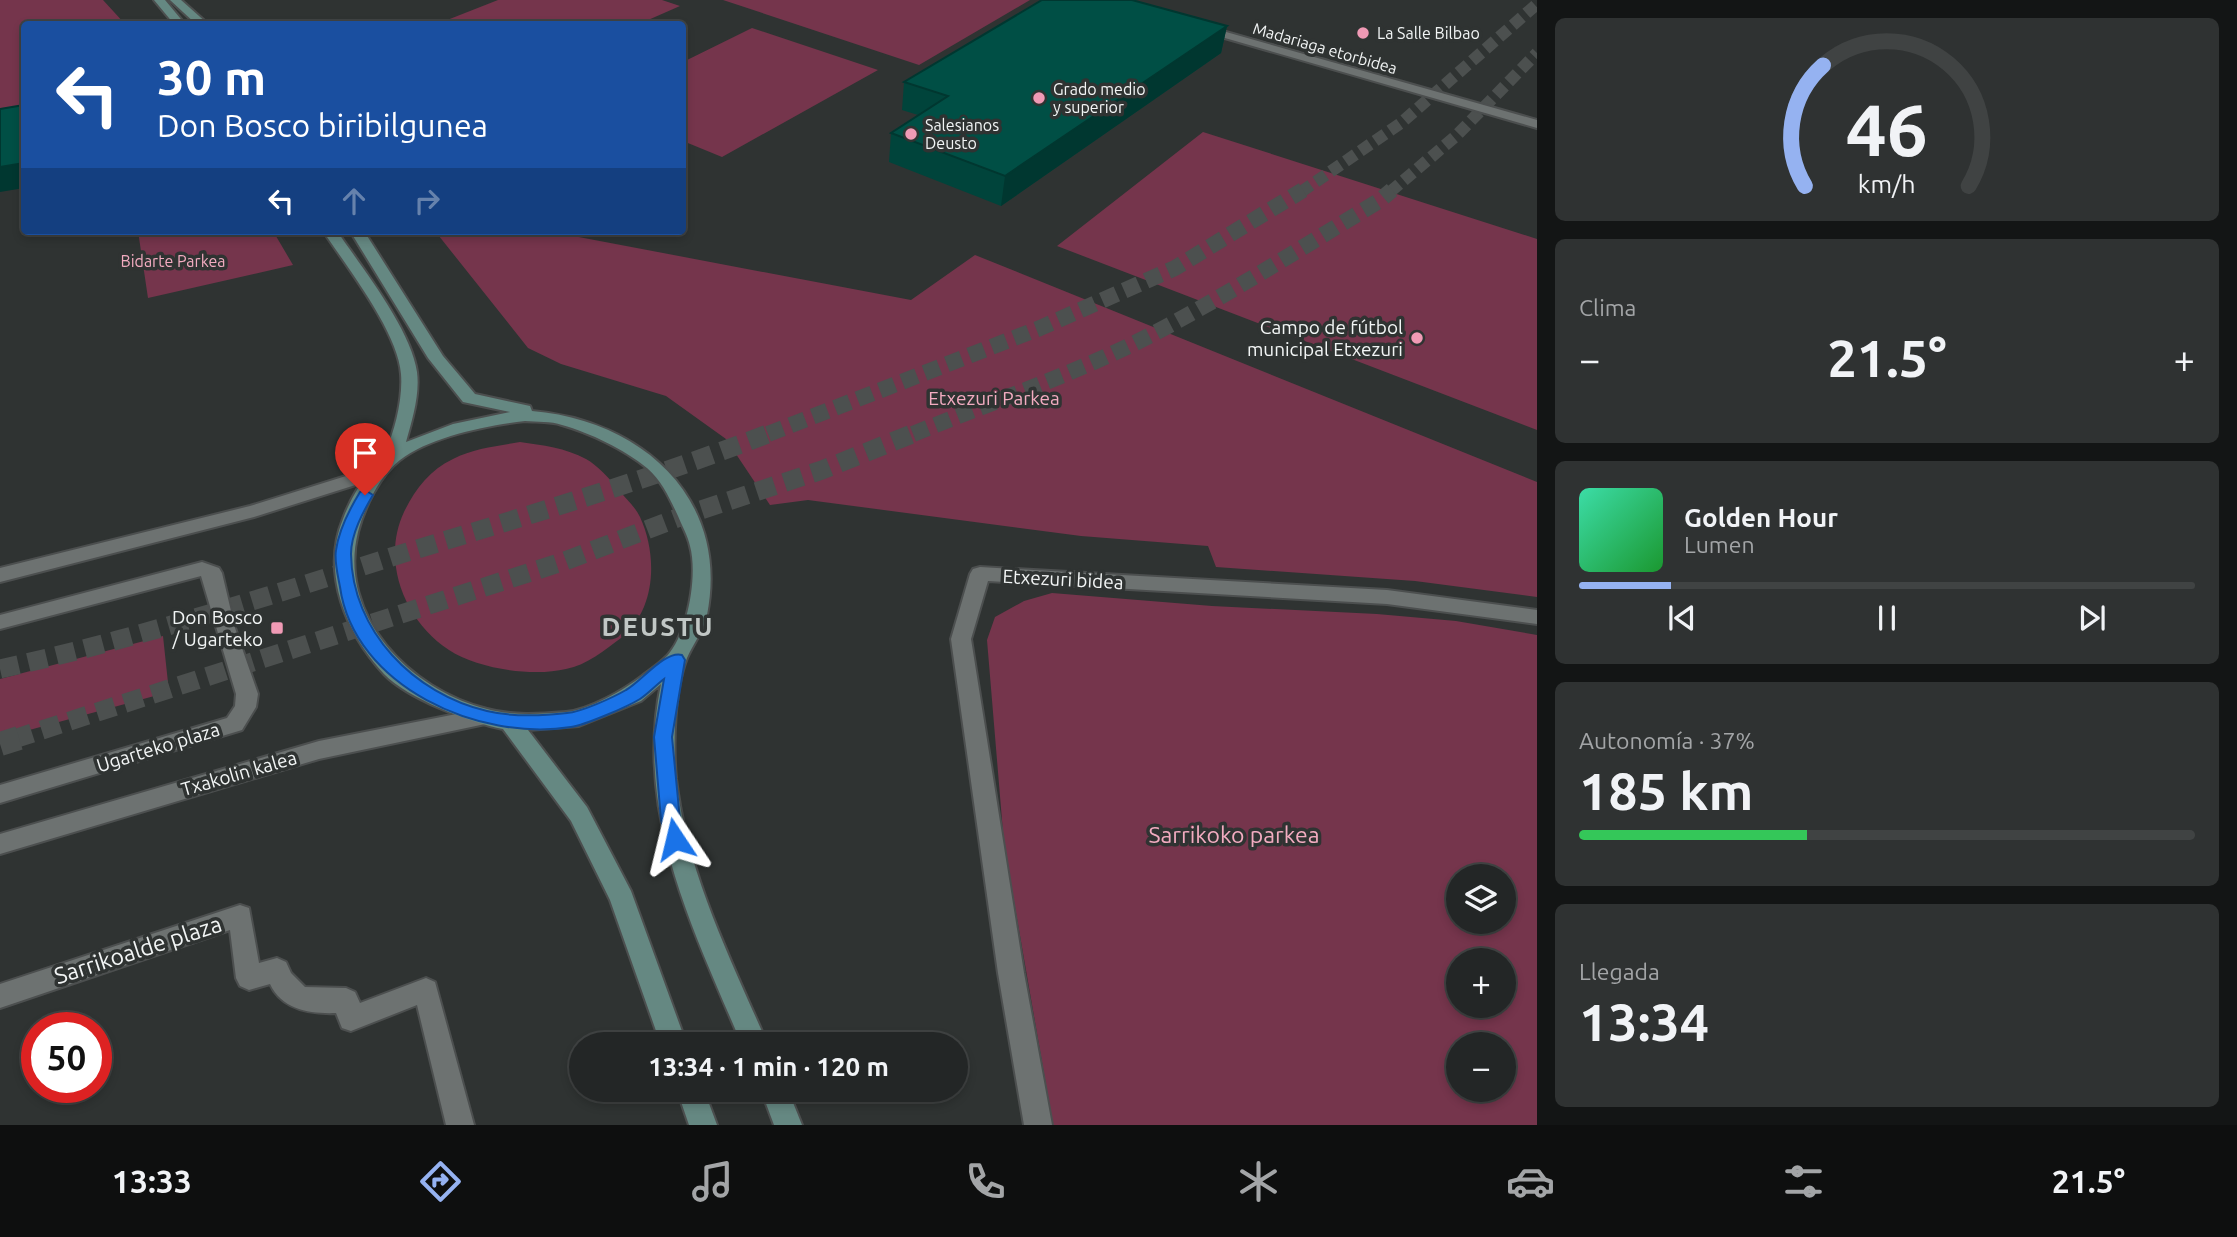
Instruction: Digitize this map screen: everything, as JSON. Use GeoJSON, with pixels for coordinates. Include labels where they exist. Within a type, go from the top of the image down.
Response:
{"type":"FeatureCollection","features":[{"type":"Feature","properties":{"kind":"main road"},"geometry":{"type":"LineString","coordinates":[[159,0],[177,21]]}},
{"type":"Feature","properties":{"kind":"main road"},"geometry":{"type":"LineString","coordinates":[[175,0],[199,21]]}},
{"type":"Feature","properties":{"kind":"main road"},"geometry":{"type":"LineString","coordinates":[[189,0],[199,21]]}},
{"type":"Feature","properties":{"kind":"main road"},"geometry":{"type":"LineString","coordinates":[[333,235],[371,293],[400,345],[409,371],[404,414],[393,456]]}},
{"type":"Feature","properties":{"kind":"main road"},"geometry":{"type":"LineString","coordinates":[[360,235],[436,358],[468,398],[563,419],[630,449],[653,464],[676,491],[700,545],[703,575],[697,618],[676,660],[663,737],[670,820],[685,877],[750,1032]]}},
{"type":"Feature","properties":{"kind":"main road"},"geometry":{"type":"LineString","coordinates":[[563,419],[525,416],[494,419],[435,437],[393,456],[379,472],[352,518],[343,553],[349,595],[360,626],[393,670],[442,701],[482,717],[510,722],[571,720],[633,695],[676,660]]}},
{"type":"Feature","properties":{"kind":"main road"},"geometry":{"type":"LineString","coordinates":[[510,722],[579,814],[622,899],[669,1032]]}},
{"type":"Feature","properties":{"kind":"main road"},"geometry":{"type":"LineString","coordinates":[[695,1102],[703,1125]]}},
{"type":"Feature","properties":{"kind":"main road"},"geometry":{"type":"LineString","coordinates":[[779,1102],[788,1125]]}},
{"type":"Feature","properties":{"kind":"street","name":"Madariaga etorbidea"},"geometry":{"type":"LineString","coordinates":[[1191,26],[1537,124]]}},
{"type":"Feature","properties":{"kind":"street"},"geometry":{"type":"LineString","coordinates":[[0,575],[254,511],[379,472]]}},
{"type":"Feature","properties":{"kind":"street","name":"Ugarteko plaza"},"geometry":{"type":"LineString","coordinates":[[0,622],[202,569],[212,573],[225,628],[247,694],[245,707],[234,724],[0,794]]}},
{"type":"Feature","properties":{"kind":"street","name":"Etxezuri bidea"},"geometry":{"type":"LineString","coordinates":[[1038,1125],[1011,972],[961,639],[980,574],[1387,597],[1537,618]]}},
{"type":"Feature","properties":{"kind":"street","name":"Txakolin kalea"},"geometry":{"type":"LineString","coordinates":[[0,844],[319,750],[482,717]]}},
{"type":"Feature","properties":{"kind":"street","name":"Sarrikoalde plaza"},"geometry":{"type":"LineString","coordinates":[[0,996],[240,916],[249,978],[277,970],[289,992],[302,1000],[321,1003],[346,1000],[351,1018],[426,990],[460,1125]]}},
{"type":"Feature","properties":{"kind":"green space"},"geometry":{"type":"Polygon","coordinates":[[[0,0],[103,0],[122,21],[21,21],[21,122],[0,126],[0,0]]]}},
{"type":"Feature","properties":{"kind":"green space"},"geometry":{"type":"Polygon","coordinates":[[[498,0],[662,0],[680,6],[646,21],[445,21],[498,0]]]}},
{"type":"Feature","properties":{"kind":"green space"},"geometry":{"type":"Polygon","coordinates":[[[723,0],[1030,0],[919,65],[723,0]]]}},
{"type":"Feature","properties":{"kind":"green space"},"geometry":{"type":"Polygon","coordinates":[[[752,28],[878,70],[722,157],[686,142],[686,61],[752,28]]]}},
{"type":"Feature","properties":{"kind":"green space","name":"Campo de fútbol municipal Etxezuri"},"geometry":{"type":"Polygon","coordinates":[[[1203,132],[1537,239],[1537,430],[1057,246],[1203,132]]]}},
{"type":"Feature","properties":{"kind":"green space","name":"Bidarte Parkea"},"geometry":{"type":"Polygon","coordinates":[[[139,235],[275,235],[293,265],[148,298],[139,235]]]}},
{"type":"Feature","properties":{"kind":"green space","name":"Etxezuri Parkea"},"geometry":{"type":"Polygon","coordinates":[[[438,235],[568,235],[911,300],[975,255],[1537,482],[1537,597],[1415,581],[1216,567],[1208,546],[1081,536],[808,500],[770,505],[726,439],[666,396],[561,364],[528,348],[438,235]]]}},
{"type":"Feature","properties":{"kind":"green space"},"geometry":{"type":"Polygon","coordinates":[[[520,442],[562,450],[578,455],[594,465],[638,513],[650,548],[647,598],[633,626],[595,656],[566,669],[538,672],[506,670],[475,662],[449,650],[420,623],[401,588],[396,569],[397,531],[408,504],[424,481],[445,463],[461,455],[520,442]]]}},
{"type":"Feature","properties":{"kind":"green space","name":"Sarrikoko parkea"},"geometry":{"type":"Polygon","coordinates":[[[1052,593],[1212,606],[1377,614],[1456,621],[1537,635],[1537,1125],[1053,1125],[1004,844],[987,640],[995,617],[1024,601],[1052,593]]]}},
{"type":"Feature","properties":{"kind":"green space"},"geometry":{"type":"Polygon","coordinates":[[[163,636],[169,692],[0,738],[0,679],[163,636]]]}},
{"type":"Feature","properties":{"kind":"building","name":"Grado medio y superior"},"geometry":{"type":"Polygon","coordinates":[[[1042,0],[1132,0],[1227,26],[1005,176],[891,133],[948,96],[904,82],[1042,0]]]}},
{"type":"Feature","properties":{"kind":"building"},"geometry":{"type":"Polygon","coordinates":[[[21,106],[21,164],[0,167],[0,109],[21,106]]]}},
{"type":"Feature","properties":{"kind":"tunnel"},"geometry":{"type":"LineString","coordinates":[[1301,192],[1401,123],[1537,4]]}},
{"type":"Feature","properties":{"kind":"tunnel"},"geometry":{"type":"LineString","coordinates":[[1390,192],[1456,136],[1537,53]]}},
{"type":"Feature","properties":{"kind":"tunnel"},"geometry":{"type":"LineString","coordinates":[[768,434],[1040,328],[1175,268],[1303,190]]}},
{"type":"Feature","properties":{"kind":"tunnel"},"geometry":{"type":"LineString","coordinates":[[913,434],[1053,379],[1135,343],[1258,274],[1379,201],[1392,190]]}},
{"type":"Feature","properties":{"kind":"tunnel"},"geometry":{"type":"LineString","coordinates":[[0,669],[152,631],[252,601],[681,466],[773,432]]}},
{"type":"Feature","properties":{"kind":"tunnel"},"geometry":{"type":"LineString","coordinates":[[14,739],[565,561],[680,517],[822,470],[917,432]]}},
{"type":"Feature","properties":{"kind":"tunnel"},"geometry":{"type":"LineString","coordinates":[[0,744],[19,738]]}},
{"type":"Feature","properties":{"kind":"place","name":"La Salle Bilbao"},"geometry":{"type":"Point","coordinates":[1363,33]}},
{"type":"Feature","properties":{"kind":"place","name":"Grado medio y superior"},"geometry":{"type":"Point","coordinates":[1039,98]}},
{"type":"Feature","properties":{"kind":"place","name":"Salesianos Deusto"},"geometry":{"type":"Point","coordinates":[911,134]}},
{"type":"Feature","properties":{"kind":"place","name":"Campo de fútbol municipal Etxezuri"},"geometry":{"type":"Point","coordinates":[1417,338]}},
{"type":"Feature","properties":{"kind":"place","name":"Don Bosco / Ugarteko"},"geometry":{"type":"Point","coordinates":[277,628]}},
{"type":"Feature","properties":{"kind":"district","name":"DEUSTU"},"geometry":{"type":"Point","coordinates":[658,627]}},
{"type":"Feature","properties":{"kind":"route"},"geometry":{"type":"LineString","coordinates":[[365,495],[352,518],[343,553],[349,595],[360,626],[393,670],[442,701],[482,717],[510,722],[571,720],[633,695],[676,660],[663,737],[670,820],[675,839]]}}]}
